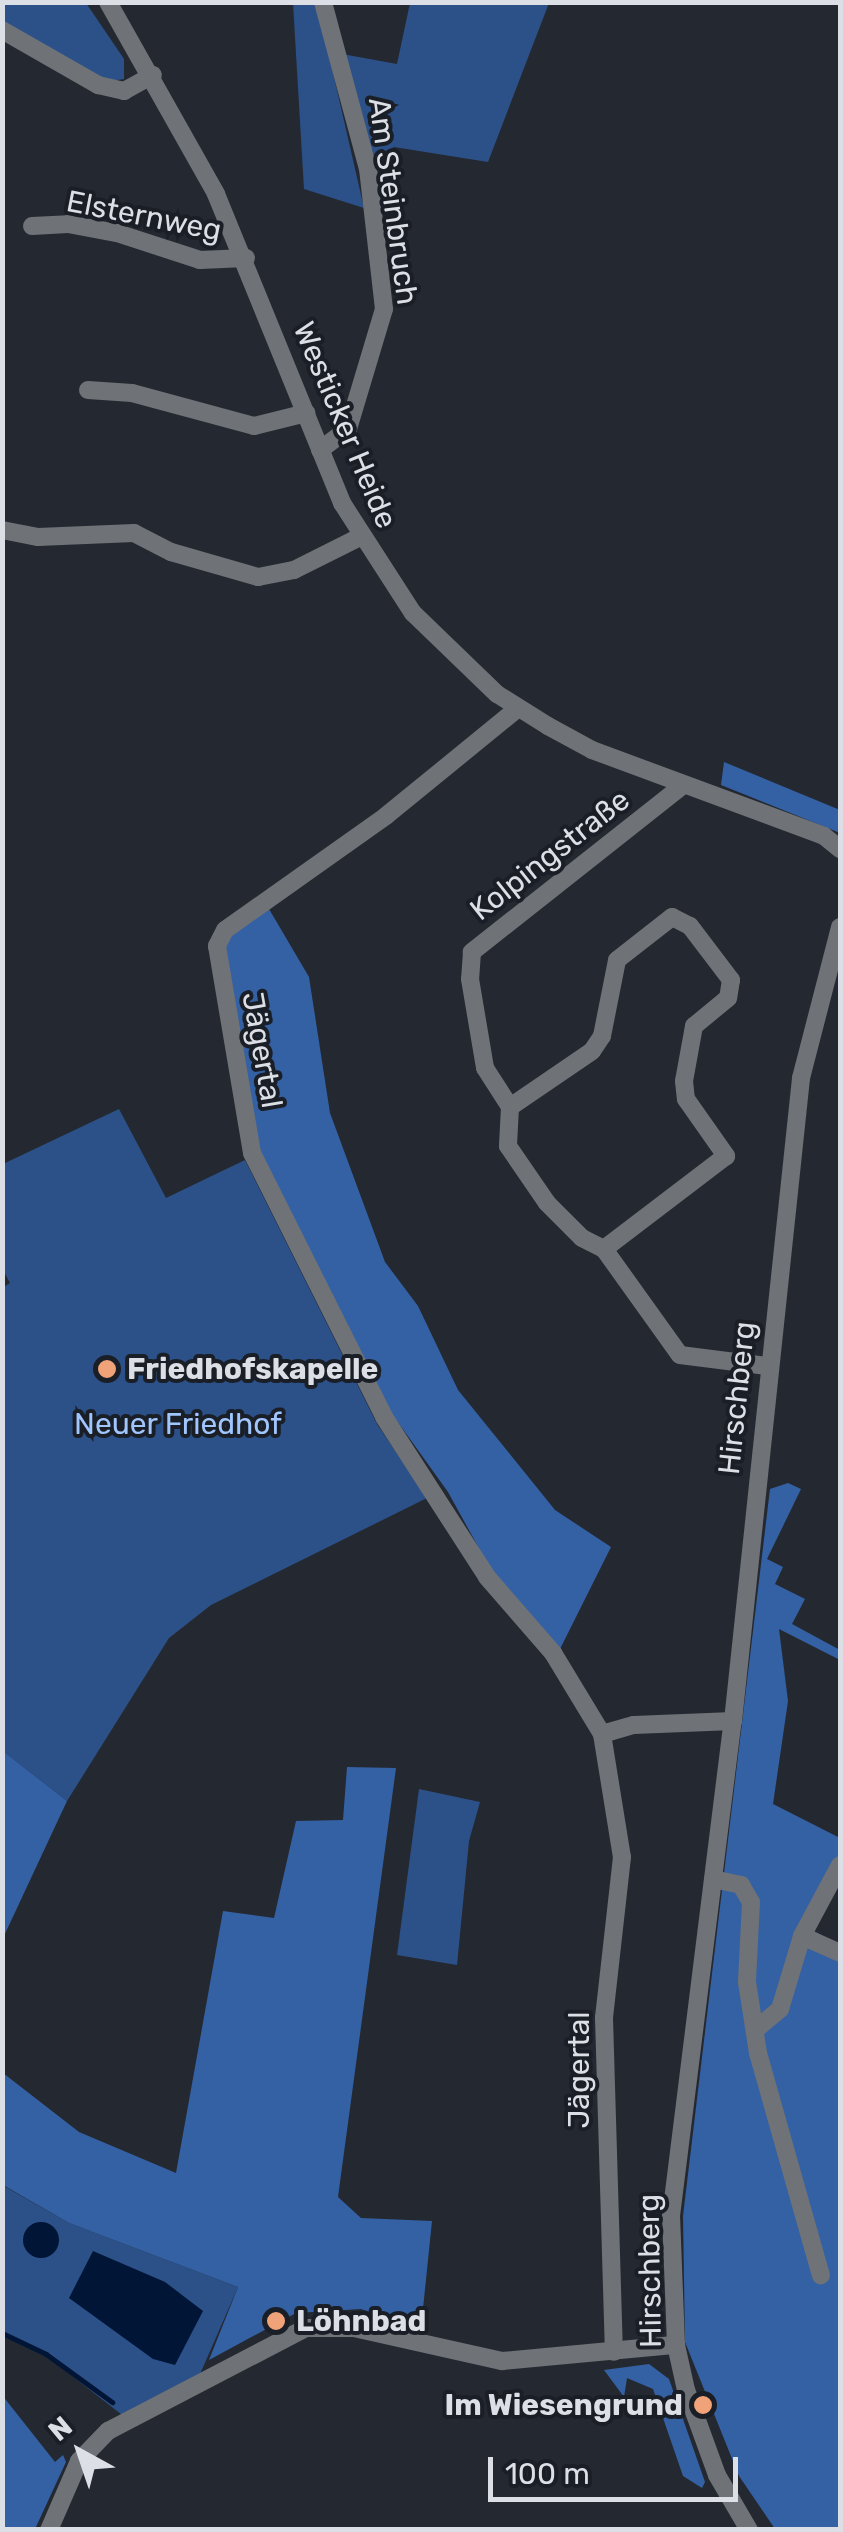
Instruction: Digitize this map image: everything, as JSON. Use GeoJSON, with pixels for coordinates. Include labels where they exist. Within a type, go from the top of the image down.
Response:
{"type":"FeatureCollection","features":[{"type":"Feature","properties":{"kind":"street","name":"Westicker Heide"},"geometry":{"type":"LineString","coordinates":[[108,2],[154,76],[246,258],[320,450],[360,536],[432,636],[517,709],[592,750],[824,836],[840,849]]}},
{"type":"Feature","properties":{"kind":"street","name":"Am Steinbruch"},"geometry":{"type":"LineString","coordinates":[[320,450],[348,429],[384,309],[364,153],[323,2]]}},
{"type":"Feature","properties":{"kind":"street"},"geometry":{"type":"LineString","coordinates":[[2,30],[98,85],[124,90],[154,76]]}},
{"type":"Feature","properties":{"kind":"street","name":"Elsternweg"},"geometry":{"type":"LineString","coordinates":[[32,226],[68,224],[117,233],[200,260],[246,258]]}},
{"type":"Feature","properties":{"kind":"street"},"geometry":{"type":"LineString","coordinates":[[88,390],[150,397],[238,424],[306,413]]}},
{"type":"Feature","properties":{"kind":"street"},"geometry":{"type":"LineString","coordinates":[[2,530],[38,537],[134,533],[171,552],[258,577],[294,570],[360,536]]}},
{"type":"Feature","properties":{"kind":"street","name":"Jägertal"},"geometry":{"type":"LineString","coordinates":[[517,709],[386,816],[225,930],[216,946],[252,1153],[384,1417],[487,1577],[553,1653],[602,1734],[622,1857],[604,2018],[614,2352]]}},
{"type":"Feature","properties":{"kind":"street","name":"Kolpingstraße"},"geometry":{"type":"LineString","coordinates":[[682,786],[472,952],[485,1068],[510,1107],[508,1146],[547,1202],[582,1238],[604,1249],[680,1355],[767,1366]]}},
{"type":"Feature","properties":{"kind":"street"},"geometry":{"type":"LineString","coordinates":[[510,1107],[592,1051],[602,1036],[617,960],[672,917],[690,926],[731,980],[728,998],[694,1026],[684,1081],[686,1099],[726,1156],[604,1249]]}},
{"type":"Feature","properties":{"kind":"street","name":"Hirschberg"},"geometry":{"type":"LineString","coordinates":[[749,2530],[704,2442],[676,2345],[671,2216],[733,1721],[767,1366],[801,1078],[840,927]]}},
{"type":"Feature","properties":{"kind":"street"},"geometry":{"type":"LineString","coordinates":[[602,1734],[634,1725],[733,1721]]}},
{"type":"Feature","properties":{"kind":"street"},"geometry":{"type":"LineString","coordinates":[[754,2030],[780,2010],[802,1936],[840,1865]]}},
{"type":"Feature","properties":{"kind":"street"},"geometry":{"type":"LineString","coordinates":[[713,1879],[741,1884],[752,1902],[747,1982],[754,2030],[821,2275]]}},
{"type":"Feature","properties":{"kind":"street"},"geometry":{"type":"LineString","coordinates":[[802,1936],[840,1952]]}},
{"type":"Feature","properties":{"kind":"street"},"geometry":{"type":"LineString","coordinates":[[49,2530],[79,2461],[108,2432],[306,2328],[354,2328],[502,2361],[676,2345]]}},
{"type":"Feature","properties":{"kind":"green space"},"geometry":{"type":"Polygon","coordinates":[[[3,3],[86,3],[124,59],[124,79],[99,83],[3,27],[3,3]]]}},
{"type":"Feature","properties":{"kind":"green space"},"geometry":{"type":"Polygon","coordinates":[[[293,3],[317,3],[364,208],[304,189],[293,3]]]}},
{"type":"Feature","properties":{"kind":"green space"},"geometry":{"type":"Polygon","coordinates":[[[410,3],[549,3],[488,162],[394,147],[369,162],[342,54],[397,64],[410,3]]]}},
{"type":"Feature","properties":{"kind":"green space","name":"Neuer Friedhof"},"geometry":{"type":"Polygon","coordinates":[[[119,1109],[166,1198],[245,1160],[377,1424],[427,1498],[211,1605],[169,1638],[67,1801],[3,1751],[2,1288],[10,1283],[3,1270],[3,1164],[119,1109]]]}},
{"type":"Feature","properties":{"kind":"green space"},"geometry":{"type":"Polygon","coordinates":[[[419,1789],[480,1802],[469,1841],[457,1965],[397,1955],[419,1789]]]}},
{"type":"Feature","properties":{"kind":"green space","name":"Löhnbad"},"geometry":{"type":"Polygon","coordinates":[[[2,2185],[69,2223],[238,2287],[197,2381],[126,2418],[48,2357],[3,2333],[2,2185]]]}},
{"type":"Feature","properties":{"kind":"shaded area"},"geometry":{"type":"Polygon","coordinates":[[[724,762],[840,810],[840,833],[721,785],[724,762]]]}},
{"type":"Feature","properties":{"kind":"shaded area"},"geometry":{"type":"Polygon","coordinates":[[[269,909],[309,977],[330,1113],[385,1262],[418,1306],[458,1390],[555,1510],[611,1547],[560,1649],[497,1581],[448,1492],[382,1400],[257,1149],[225,944],[241,924],[269,909]]]}},
{"type":"Feature","properties":{"kind":"shaded area"},"geometry":{"type":"Polygon","coordinates":[[[788,1483],[801,1489],[767,1559],[783,1567],[775,1584],[805,1599],[792,1624],[840,1650],[840,1660],[779,1629],[788,1701],[773,1804],[840,1838],[840,1880],[814,1931],[840,1946],[840,2529],[775,2529],[739,2476],[685,2342],[683,2216],[770,1489],[788,1483]]]}},
{"type":"Feature","properties":{"kind":"shaded area"},"geometry":{"type":"Polygon","coordinates":[[[3,1751],[67,1801],[3,1938],[3,1751]]]}},
{"type":"Feature","properties":{"kind":"shaded area"},"geometry":{"type":"Polygon","coordinates":[[[347,1767],[396,1768],[338,2197],[361,2218],[432,2221],[421,2328],[361,2309],[296,2313],[209,2360],[238,2287],[69,2223],[3,2185],[3,2073],[79,2132],[176,2173],[223,1911],[274,1918],[296,1821],[343,1820],[347,1767]]]}},
{"type":"Feature","properties":{"kind":"shaded area"},"geometry":{"type":"Polygon","coordinates":[[[41,2222],[54,2227],[59,2240],[54,2253],[41,2258],[28,2253],[23,2240],[28,2227],[41,2222]]]}},
{"type":"Feature","properties":{"kind":"shaded area"},"geometry":{"type":"Polygon","coordinates":[[[93,2251],[165,2282],[203,2311],[175,2365],[153,2359],[69,2298],[93,2251]]]}},
{"type":"Feature","properties":{"kind":"shaded area"},"geometry":{"type":"Polygon","coordinates":[[[649,2364],[669,2379],[705,2482],[702,2488],[683,2476],[653,2389],[627,2378],[624,2397],[604,2370],[649,2364]]]}},
{"type":"Feature","properties":{"kind":"shaded area"},"geometry":{"type":"Polygon","coordinates":[[[2,2395],[55,2462],[63,2455],[66,2462],[35,2529],[3,2529],[2,2395]]]}},
{"type":"Feature","properties":{"kind":"waterway"},"geometry":{"type":"LineString","coordinates":[[2,2333],[46,2354],[112,2402]]}},
{"type":"Feature","properties":{"kind":"place","name":"Friedhofskapelle"},"geometry":{"type":"Point","coordinates":[107,1369]}},
{"type":"Feature","properties":{"kind":"place","name":"Löhnbad"},"geometry":{"type":"Point","coordinates":[276,2321]}},
{"type":"Feature","properties":{"kind":"place","name":"Im Wiesengrund"},"geometry":{"type":"Point","coordinates":[703,2405]}}]}
